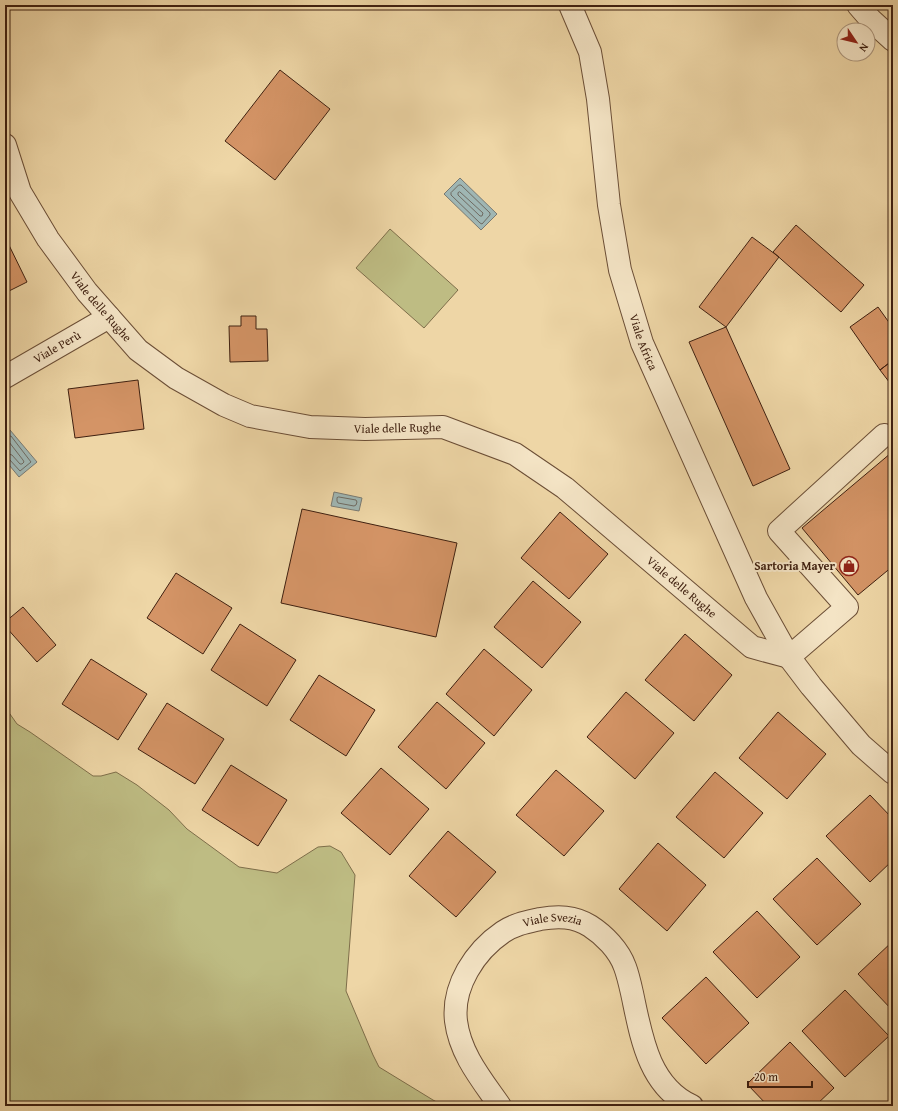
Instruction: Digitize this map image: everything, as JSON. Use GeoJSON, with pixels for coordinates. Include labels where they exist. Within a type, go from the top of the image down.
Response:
{"type":"FeatureCollection","features":[{"type":"Feature","properties":{"kind":"street","name":"Viale Africa"},"geometry":{"type":"LineString","coordinates":[[570,5],[590,52],[598,99],[610,205],[620,270],[642,343],[756,598],[789,657]]}},
{"type":"Feature","properties":{"kind":"street"},"geometry":{"type":"LineString","coordinates":[[858,5],[871,20],[893,40]]}},
{"type":"Feature","properties":{"kind":"street","name":"Viale delle Rughe"},"geometry":{"type":"LineString","coordinates":[[5,145],[20,192],[48,239],[87,292],[138,350],[176,378],[224,405],[250,416],[310,427],[365,429],[443,427],[515,454],[565,488],[752,647],[789,657]]}},
{"type":"Feature","properties":{"kind":"street","name":"Viale Perù"},"geometry":{"type":"LineString","coordinates":[[5,377],[109,317]]}},
{"type":"Feature","properties":{"kind":"street"},"geometry":{"type":"LineString","coordinates":[[884,435],[779,531],[847,606],[789,657],[811,686],[861,745],[893,773]]}},
{"type":"Feature","properties":{"kind":"street","name":"Viale Svezia"},"geometry":{"type":"LineString","coordinates":[[500,1106],[474,1070],[465,1053],[456,1021],[456,1002],[459,988],[471,964],[488,944],[503,932],[526,922],[557,917],[573,919],[590,926],[614,948],[625,966],[644,1047],[652,1065],[668,1088],[692,1106]]}},
{"type":"Feature","properties":{"kind":"shaded area"},"geometry":{"type":"Polygon","coordinates":[[[390,229],[458,290],[424,328],[356,268],[390,229]]]}},
{"type":"Feature","properties":{"kind":"shaded area"},"geometry":{"type":"Polygon","coordinates":[[[5,707],[17,724],[93,776],[101,776],[116,772],[137,785],[169,810],[187,829],[239,867],[277,873],[318,847],[330,846],[341,852],[355,875],[346,991],[379,1067],[444,1106],[5,1106],[5,707]]]}},
{"type":"Feature","properties":{"kind":"water"},"geometry":{"type":"Polygon","coordinates":[[[460,178],[497,214],[481,230],[444,194],[460,178]]]}},
{"type":"Feature","properties":{"kind":"water"},"geometry":{"type":"Polygon","coordinates":[[[10,430],[37,462],[19,477],[5,460],[5,434],[10,430]]]}},
{"type":"Feature","properties":{"kind":"water"},"geometry":{"type":"Polygon","coordinates":[[[334,492],[362,498],[359,511],[331,506],[334,492]]]}},
{"type":"Feature","properties":{"kind":"building"},"geometry":{"type":"Polygon","coordinates":[[[280,70],[330,109],[275,180],[225,141],[280,70]]]}},
{"type":"Feature","properties":{"kind":"building"},"geometry":{"type":"Polygon","coordinates":[[[796,225],[864,285],[841,312],[773,252],[796,225]]]}},
{"type":"Feature","properties":{"kind":"building"},"geometry":{"type":"Polygon","coordinates":[[[5,237],[27,282],[5,293],[5,237]]]}},
{"type":"Feature","properties":{"kind":"building"},"geometry":{"type":"Polygon","coordinates":[[[752,237],[779,257],[726,327],[699,307],[752,237]]]}},
{"type":"Feature","properties":{"kind":"building"},"geometry":{"type":"Polygon","coordinates":[[[878,307],[893,328],[893,360],[880,370],[850,327],[878,307]]]}},
{"type":"Feature","properties":{"kind":"building"},"geometry":{"type":"Polygon","coordinates":[[[241,316],[256,316],[256,329],[267,329],[268,361],[230,362],[229,326],[241,326],[241,316]]]}},
{"type":"Feature","properties":{"kind":"building"},"geometry":{"type":"Polygon","coordinates":[[[726,327],[790,469],[753,486],[689,342],[726,327]]]}},
{"type":"Feature","properties":{"kind":"building"},"geometry":{"type":"Polygon","coordinates":[[[893,360],[893,387],[880,370],[893,360]]]}},
{"type":"Feature","properties":{"kind":"building"},"geometry":{"type":"Polygon","coordinates":[[[138,380],[144,429],[75,438],[68,389],[138,380]]]}},
{"type":"Feature","properties":{"kind":"building"},"geometry":{"type":"Polygon","coordinates":[[[891,453],[893,455],[893,566],[858,595],[802,528],[891,453]]]}},
{"type":"Feature","properties":{"kind":"building"},"geometry":{"type":"Polygon","coordinates":[[[302,509],[457,543],[436,637],[281,603],[302,509]]]}},
{"type":"Feature","properties":{"kind":"building"},"geometry":{"type":"Polygon","coordinates":[[[560,512],[608,554],[569,599],[521,558],[560,512]]]}},
{"type":"Feature","properties":{"kind":"building"},"geometry":{"type":"Polygon","coordinates":[[[176,573],[232,608],[203,654],[147,618],[176,573]]]}},
{"type":"Feature","properties":{"kind":"building"},"geometry":{"type":"Polygon","coordinates":[[[533,581],[581,622],[542,668],[494,627],[533,581]]]}},
{"type":"Feature","properties":{"kind":"building"},"geometry":{"type":"Polygon","coordinates":[[[5,582],[9,587],[5,591],[5,582]]]}},
{"type":"Feature","properties":{"kind":"building"},"geometry":{"type":"Polygon","coordinates":[[[23,607],[56,645],[37,662],[5,626],[5,622],[23,607]]]}},
{"type":"Feature","properties":{"kind":"building"},"geometry":{"type":"Polygon","coordinates":[[[240,624],[296,660],[267,706],[211,670],[240,624]]]}},
{"type":"Feature","properties":{"kind":"building"},"geometry":{"type":"Polygon","coordinates":[[[685,634],[732,675],[694,721],[645,680],[685,634]]]}},
{"type":"Feature","properties":{"kind":"building"},"geometry":{"type":"Polygon","coordinates":[[[484,649],[532,690],[494,736],[446,694],[484,649]]]}},
{"type":"Feature","properties":{"kind":"building"},"geometry":{"type":"Polygon","coordinates":[[[91,659],[147,694],[118,740],[62,704],[91,659]]]}},
{"type":"Feature","properties":{"kind":"building"},"geometry":{"type":"Polygon","coordinates":[[[319,675],[375,710],[346,756],[290,720],[319,675]]]}},
{"type":"Feature","properties":{"kind":"building"},"geometry":{"type":"Polygon","coordinates":[[[626,692],[674,733],[635,779],[587,737],[626,692]]]}},
{"type":"Feature","properties":{"kind":"building"},"geometry":{"type":"Polygon","coordinates":[[[437,702],[485,743],[446,789],[398,747],[437,702]]]}},
{"type":"Feature","properties":{"kind":"building"},"geometry":{"type":"Polygon","coordinates":[[[167,703],[224,739],[195,784],[138,749],[167,703]]]}},
{"type":"Feature","properties":{"kind":"building"},"geometry":{"type":"Polygon","coordinates":[[[778,712],[826,754],[787,799],[739,758],[778,712]]]}},
{"type":"Feature","properties":{"kind":"building"},"geometry":{"type":"Polygon","coordinates":[[[231,765],[287,800],[258,846],[202,810],[231,765]]]}},
{"type":"Feature","properties":{"kind":"building"},"geometry":{"type":"Polygon","coordinates":[[[381,768],[429,809],[390,855],[341,813],[381,768]]]}},
{"type":"Feature","properties":{"kind":"building"},"geometry":{"type":"Polygon","coordinates":[[[556,770],[604,811],[564,856],[516,815],[556,770]]]}},
{"type":"Feature","properties":{"kind":"building"},"geometry":{"type":"Polygon","coordinates":[[[715,772],[763,813],[724,858],[676,817],[715,772]]]}},
{"type":"Feature","properties":{"kind":"building"},"geometry":{"type":"Polygon","coordinates":[[[870,795],[893,819],[893,860],[870,882],[826,836],[870,795]]]}},
{"type":"Feature","properties":{"kind":"building"},"geometry":{"type":"Polygon","coordinates":[[[448,831],[496,872],[456,917],[409,876],[448,831]]]}},
{"type":"Feature","properties":{"kind":"building"},"geometry":{"type":"Polygon","coordinates":[[[658,843],[706,885],[667,931],[619,889],[658,843]]]}},
{"type":"Feature","properties":{"kind":"building"},"geometry":{"type":"Polygon","coordinates":[[[817,858],[861,904],[817,945],[773,899],[817,858]]]}},
{"type":"Feature","properties":{"kind":"building"},"geometry":{"type":"Polygon","coordinates":[[[757,911],[800,957],[757,998],[713,952],[757,911]]]}},
{"type":"Feature","properties":{"kind":"building"},"geometry":{"type":"Polygon","coordinates":[[[893,941],[893,1011],[858,974],[893,941]]]}},
{"type":"Feature","properties":{"kind":"building"},"geometry":{"type":"Polygon","coordinates":[[[706,977],[749,1023],[706,1064],[662,1018],[706,977]]]}},
{"type":"Feature","properties":{"kind":"building"},"geometry":{"type":"Polygon","coordinates":[[[845,990],[889,1036],[845,1077],[802,1031],[845,990]]]}},
{"type":"Feature","properties":{"kind":"building"},"geometry":{"type":"Polygon","coordinates":[[[790,1042],[834,1088],[815,1106],[768,1106],[747,1084],[790,1042]]]}},
{"type":"Feature","properties":{"kind":"place","name":"Sartoria Mayer"},"geometry":{"type":"Point","coordinates":[849,566]}}]}
